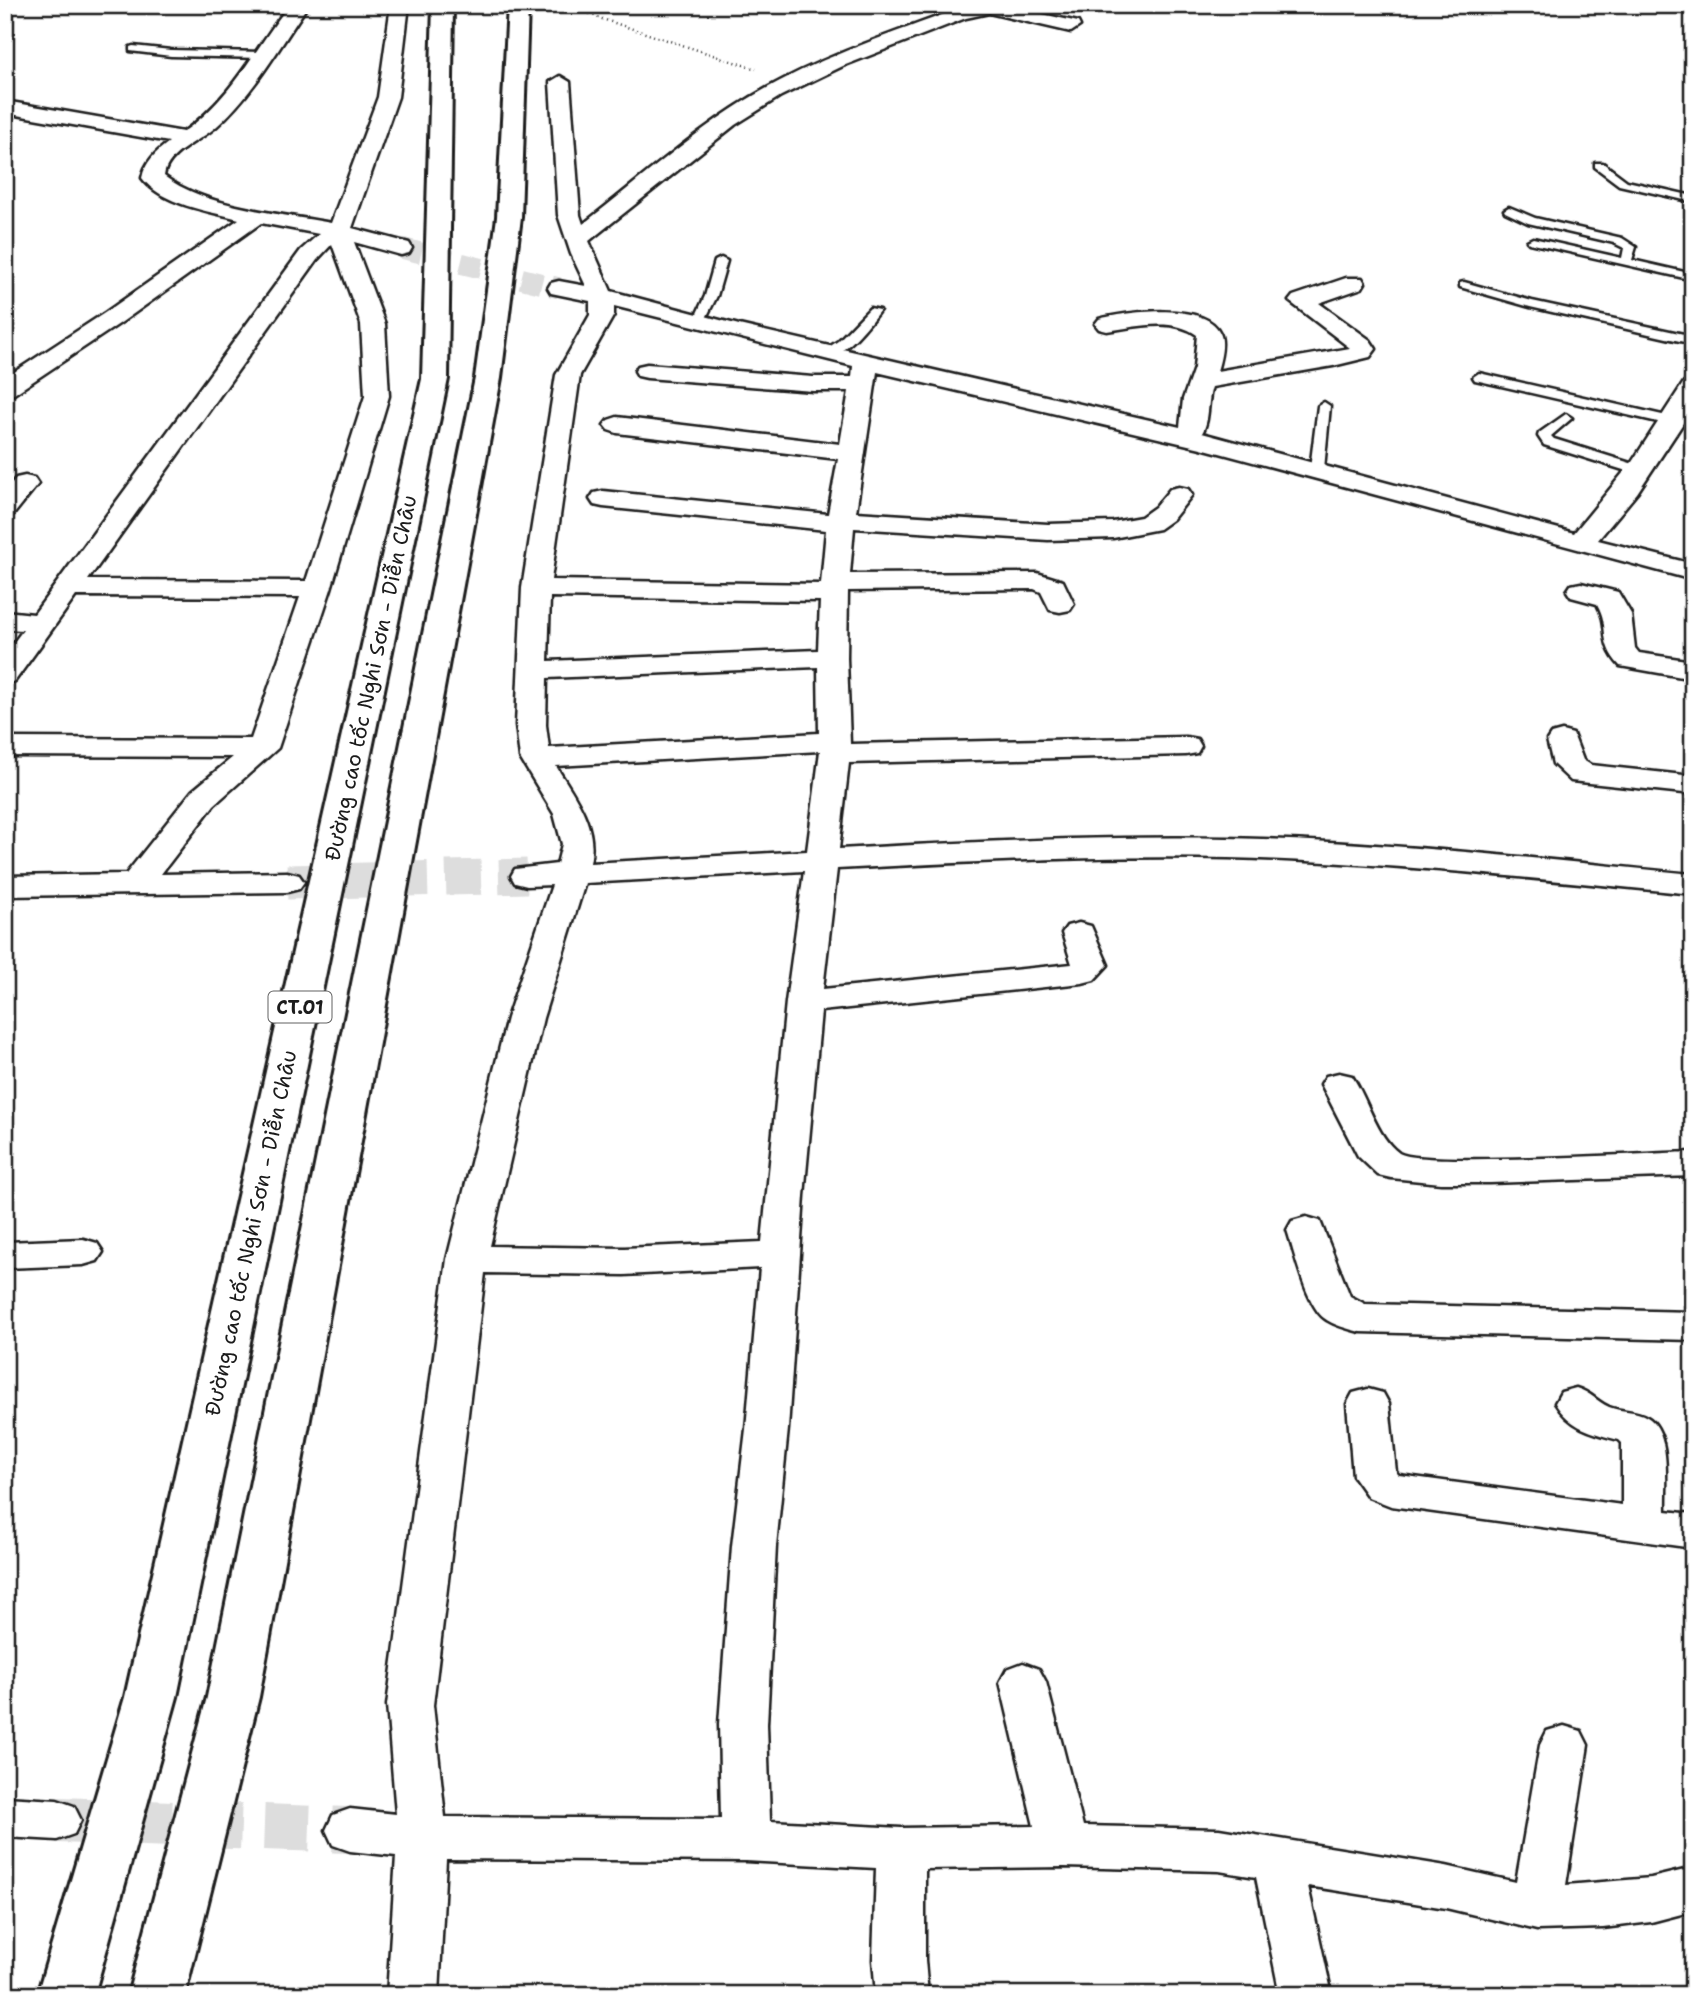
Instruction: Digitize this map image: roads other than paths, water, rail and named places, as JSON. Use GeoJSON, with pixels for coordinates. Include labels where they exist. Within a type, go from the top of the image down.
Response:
{"type":"FeatureCollection","features":[{"type":"Feature","properties":{"kind":"highway","name":"Đường cao tốc Nghi Sơn - Diễn Châu"},"geometry":{"type":"LineString","coordinates":[[65,1995],[151,1697],[435,379],[443,5]]}},
{"type":"Feature","properties":{"kind":"highway","name":"CT.01"},"geometry":{"type":"LineString","coordinates":[[156,1995],[233,1697],[488,378],[509,217],[518,5]]}},
{"type":"Feature","properties":{"kind":"street"},"geometry":{"type":"LineString","coordinates":[[299,5],[243,86],[210,122],[157,164],[152,174],[156,182],[187,197],[401,248]]}},
{"type":"Feature","properties":{"kind":"street"},"geometry":{"type":"LineString","coordinates":[[134,886],[203,798],[263,748],[317,589],[377,396],[373,324],[339,232],[388,97],[400,5]]}},
{"type":"Feature","properties":{"kind":"street"},"geometry":{"type":"LineString","coordinates":[[577,240],[728,121],[780,90],[848,57],[975,10],[1000,8],[1071,26]]}},
{"type":"Feature","properties":{"kind":"street"},"geometry":{"type":"LineString","coordinates":[[414,1995],[422,1838],[410,1705],[467,1259],[525,1018],[572,873],[578,844],[570,814],[535,758],[531,725],[536,588],[568,375],[602,315],[603,296],[577,240],[569,215],[560,82]]}},
{"type":"Feature","properties":{"kind":"street"},"geometry":{"type":"LineString","coordinates":[[5,107],[187,139]]}},
{"type":"Feature","properties":{"kind":"street"},"geometry":{"type":"LineString","coordinates":[[5,389],[114,317],[258,215]]}},
{"type":"Feature","properties":{"kind":"street"},"geometry":{"type":"LineString","coordinates":[[5,675],[309,255],[320,242],[339,232]]}},
{"type":"Feature","properties":{"kind":"street"},"geometry":{"type":"LineString","coordinates":[[1201,381],[1361,352],[1364,348],[1362,345],[1301,301],[1354,284]]}},
{"type":"Feature","properties":{"kind":"street"},"geometry":{"type":"LineString","coordinates":[[559,288],[603,296],[827,354],[864,374],[1185,436],[1317,469],[1693,572]]}},
{"type":"Feature","properties":{"kind":"street"},"geometry":{"type":"LineString","coordinates":[[1107,324],[1179,320],[1203,327],[1210,339],[1206,368],[1195,399],[1193,428],[1185,436]]}},
{"type":"Feature","properties":{"kind":"street"},"geometry":{"type":"LineString","coordinates":[[647,371],[813,384],[864,374]]}},
{"type":"Feature","properties":{"kind":"street"},"geometry":{"type":"LineString","coordinates":[[746,1840],[743,1724],[751,1587],[804,1003],[834,748],[832,658],[841,521],[864,374]]}},
{"type":"Feature","properties":{"kind":"street"},"geometry":{"type":"LineString","coordinates":[[1581,542],[1601,521],[1638,470],[1693,387]]}},
{"type":"Feature","properties":{"kind":"street"},"geometry":{"type":"LineString","coordinates":[[617,425],[852,453]]}},
{"type":"Feature","properties":{"kind":"street"},"geometry":{"type":"LineString","coordinates":[[5,508],[25,484]]}},
{"type":"Feature","properties":{"kind":"street"},"geometry":{"type":"LineString","coordinates":[[603,499],[841,521],[1035,531],[1113,530],[1149,523],[1164,513],[1179,495]]}},
{"type":"Feature","properties":{"kind":"street"},"geometry":{"type":"LineString","coordinates":[[536,588],[835,588],[1037,581],[1053,587],[1060,604]]}},
{"type":"Feature","properties":{"kind":"street"},"geometry":{"type":"LineString","coordinates":[[70,588],[317,589]]}},
{"type":"Feature","properties":{"kind":"street"},"geometry":{"type":"LineString","coordinates":[[1581,591],[1608,598],[1617,614],[1623,655],[1630,660],[1693,670]]}},
{"type":"Feature","properties":{"kind":"street"},"geometry":{"type":"LineString","coordinates":[[5,620],[43,624]]}},
{"type":"Feature","properties":{"kind":"street"},"geometry":{"type":"LineString","coordinates":[[533,670],[832,658]]}},
{"type":"Feature","properties":{"kind":"street"},"geometry":{"type":"LineString","coordinates":[[1562,740],[1569,764],[1582,774],[1693,785]]}},
{"type":"Feature","properties":{"kind":"street"},"geometry":{"type":"LineString","coordinates":[[535,758],[834,748],[1186,746]]}},
{"type":"Feature","properties":{"kind":"street"},"geometry":{"type":"LineString","coordinates":[[5,747],[263,748]]}},
{"type":"Feature","properties":{"kind":"street"},"geometry":{"type":"LineString","coordinates":[[527,876],[988,851],[1227,848],[1402,856],[1693,884]]}},
{"type":"Feature","properties":{"kind":"street"},"geometry":{"type":"LineString","coordinates":[[5,886],[287,883]]}},
{"type":"Feature","properties":{"kind":"street"},"geometry":{"type":"LineString","coordinates":[[804,1003],[1082,974],[1091,965],[1079,933]]}},
{"type":"Feature","properties":{"kind":"street"},"geometry":{"type":"LineString","coordinates":[[1339,1084],[1371,1147],[1391,1166],[1441,1171],[1490,1171],[1693,1164]]}},
{"type":"Feature","properties":{"kind":"street"},"geometry":{"type":"LineString","coordinates":[[1306,1230],[1332,1301],[1338,1308],[1360,1318],[1693,1326]]}},
{"type":"Feature","properties":{"kind":"street"},"geometry":{"type":"LineString","coordinates":[[5,1255],[83,1252]]}},
{"type":"Feature","properties":{"kind":"street"},"geometry":{"type":"LineString","coordinates":[[467,1259],[588,1262],[782,1253]]}},
{"type":"Feature","properties":{"kind":"street"},"geometry":{"type":"LineString","coordinates":[[1368,1404],[1375,1476],[1383,1486],[1404,1492],[1693,1531]]}},
{"type":"Feature","properties":{"kind":"street"},"geometry":{"type":"LineString","coordinates":[[1576,1404],[1596,1419],[1633,1428],[1643,1440],[1644,1524]]}},
{"type":"Feature","properties":{"kind":"street"},"geometry":{"type":"LineString","coordinates":[[1023,1682],[1064,1846]]}},
{"type":"Feature","properties":{"kind":"street"},"geometry":{"type":"LineString","coordinates":[[1537,1908],[1564,1745]]}},
{"type":"Feature","properties":{"kind":"street"},"geometry":{"type":"LineString","coordinates":[[5,1817],[57,1820]]}},
{"type":"Feature","properties":{"kind":"street"},"geometry":{"type":"LineString","coordinates":[[350,1830],[422,1838],[746,1840],[901,1849],[1064,1846],[1219,1850],[1446,1887],[1537,1908],[1603,1906],[1651,1900],[1693,1889]]}},
{"type":"Feature","properties":{"kind":"street"},"geometry":{"type":"LineString","coordinates":[[901,1849],[899,1960],[902,1995]]}},
{"type":"Feature","properties":{"kind":"street"},"geometry":{"type":"LineString","coordinates":[[1277,1858],[1306,1995]]}},
{"type":"Feature","properties":{"kind":"lane"},"geometry":{"type":"LineString","coordinates":[[133,49],[171,54],[263,55]]}},
{"type":"Feature","properties":{"kind":"lane"},"geometry":{"type":"LineString","coordinates":[[1599,165],[1623,183],[1693,199]]}},
{"type":"Feature","properties":{"kind":"lane"},"geometry":{"type":"LineString","coordinates":[[1508,211],[1532,221],[1618,240],[1631,250],[1626,260]]}},
{"type":"Feature","properties":{"kind":"lane"},"geometry":{"type":"LineString","coordinates":[[1533,241],[1693,277]]}},
{"type":"Feature","properties":{"kind":"lane"},"geometry":{"type":"LineString","coordinates":[[699,322],[711,296],[721,261]]}},
{"type":"Feature","properties":{"kind":"lane"},"geometry":{"type":"LineString","coordinates":[[1464,285],[1530,304],[1693,340]]}},
{"type":"Feature","properties":{"kind":"lane"},"geometry":{"type":"LineString","coordinates":[[827,354],[842,344],[874,310]]}},
{"type":"Feature","properties":{"kind":"lane"},"geometry":{"type":"LineString","coordinates":[[1479,377],[1671,421]]}},
{"type":"Feature","properties":{"kind":"lane"},"geometry":{"type":"LineString","coordinates":[[1317,469],[1324,406]]}},
{"type":"Feature","properties":{"kind":"lane"},"geometry":{"type":"LineString","coordinates":[[1566,418],[1544,436],[1549,442],[1638,470]]}},
{"type":"Feature","properties":{"kind":"tunnel"},"geometry":{"type":"LineString","coordinates":[[401,248],[559,288]]}},
{"type":"Feature","properties":{"kind":"tunnel"},"geometry":{"type":"LineString","coordinates":[[287,882],[527,876]]}},
{"type":"Feature","properties":{"kind":"tunnel"},"geometry":{"type":"LineString","coordinates":[[57,1820],[350,1830]]}}]}
